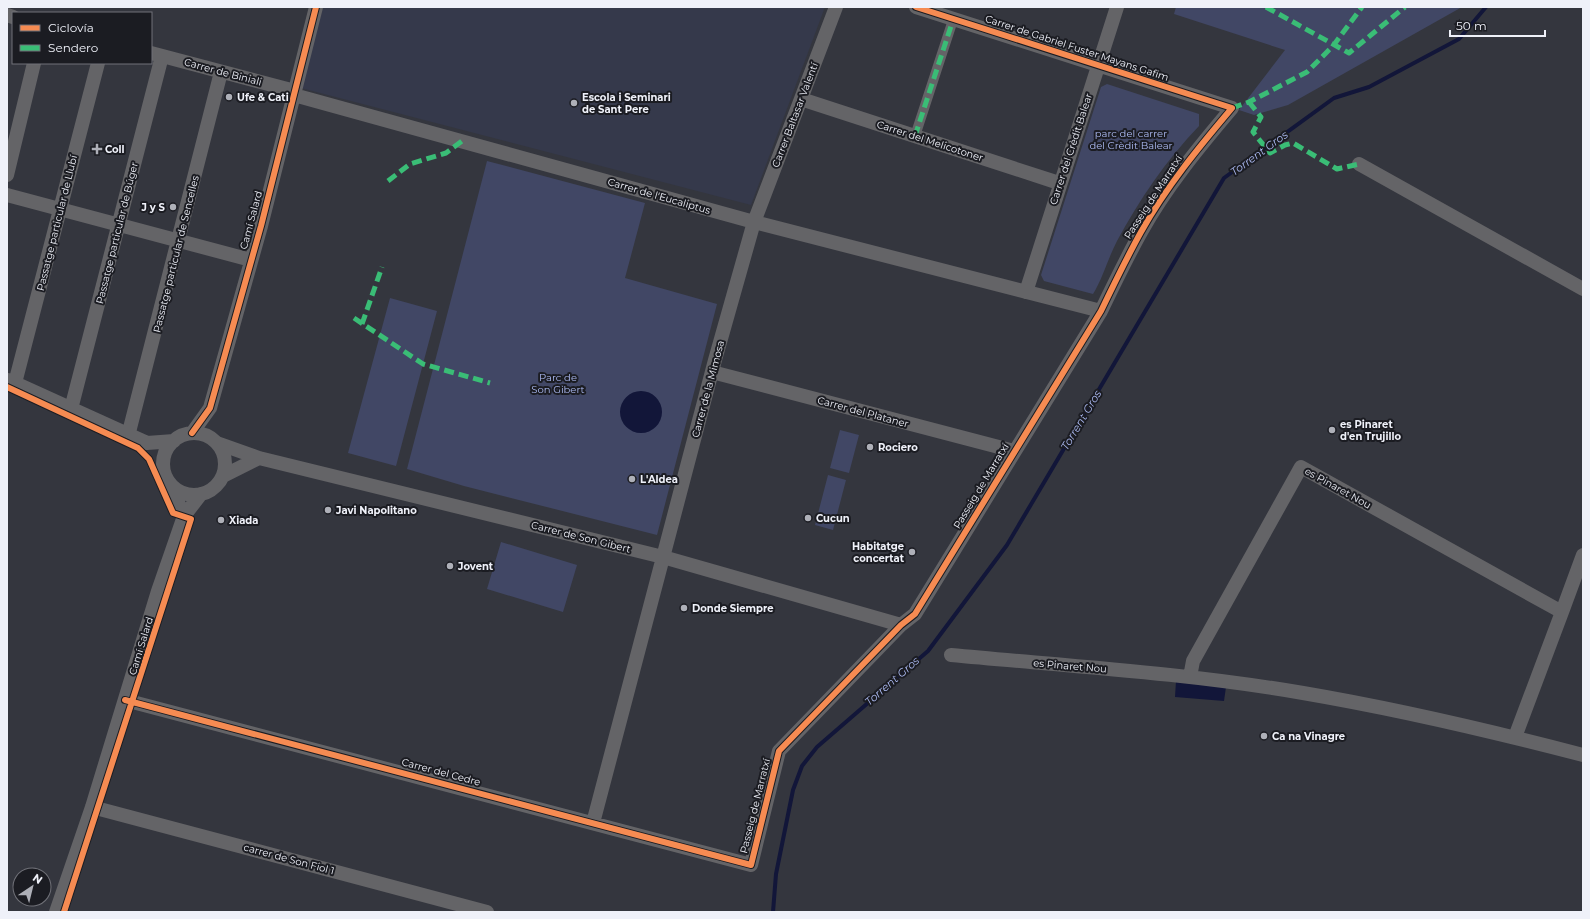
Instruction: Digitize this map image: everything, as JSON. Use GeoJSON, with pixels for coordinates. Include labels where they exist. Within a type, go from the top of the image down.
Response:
{"type":"FeatureCollection","features":[{"type":"Feature","properties":{"kind":"street","name":"Camí Salard"},"geometry":{"type":"LineString","coordinates":[[192,433],[210,408],[251,260],[316,7]]}},
{"type":"Feature","properties":{"kind":"street","name":"Carrer Baltasar Valentí"},"geometry":{"type":"LineString","coordinates":[[754,222],[836,7]]}},
{"type":"Feature","properties":{"kind":"street","name":"Carrer de Gabriel Fuster Mayans Gafim"},"geometry":{"type":"LineString","coordinates":[[916,7],[1232,108]]}},
{"type":"Feature","properties":{"kind":"street","name":"Carrer del Crèdit Balear"},"geometry":{"type":"LineString","coordinates":[[1026,292],[1059,183],[1117,7]]}},
{"type":"Feature","properties":{"kind":"street"},"geometry":{"type":"LineString","coordinates":[[915,136],[953,20]]}},
{"type":"Feature","properties":{"kind":"street","name":"Carrer de Biniali"},"geometry":{"type":"LineString","coordinates":[[157,55],[294,93]]}},
{"type":"Feature","properties":{"kind":"street","name":"Passatge particular de Búger"},"geometry":{"type":"LineString","coordinates":[[71,409],[120,224],[157,55]]}},
{"type":"Feature","properties":{"kind":"street"},"geometry":{"type":"LineString","coordinates":[[7,176],[34,64]]}},
{"type":"Feature","properties":{"kind":"street","name":"Passatge particular de Llubí"},"geometry":{"type":"LineString","coordinates":[[11,381],[61,209],[98,64]]}},
{"type":"Feature","properties":{"kind":"street","name":"Passatge particular de Sencelles"},"geometry":{"type":"LineString","coordinates":[[128,436],[180,241],[221,72]]}},
{"type":"Feature","properties":{"kind":"street","name":"Carrer de l'Eucaliptus"},"geometry":{"type":"LineString","coordinates":[[294,93],[754,222],[1101,311]]}},
{"type":"Feature","properties":{"kind":"street","name":"Carrer del Melicotoner"},"geometry":{"type":"LineString","coordinates":[[801,99],[1059,183]]}},
{"type":"Feature","properties":{"kind":"street","name":"Passeig de Marratxí"},"geometry":{"type":"LineString","coordinates":[[751,865],[779,751],[901,625],[915,614],[1101,311],[1123,266],[1152,214],[1192,156],[1232,108]]}},
{"type":"Feature","properties":{"kind":"street"},"geometry":{"type":"LineString","coordinates":[[1359,164],[1583,289]]}},
{"type":"Feature","properties":{"kind":"street"},"geometry":{"type":"LineString","coordinates":[[7,195],[251,260]]}},
{"type":"Feature","properties":{"kind":"street","name":"Carrer de la Mimosa"},"geometry":{"type":"LineString","coordinates":[[593,823],[712,372],[754,222]]}},
{"type":"Feature","properties":{"kind":"street","name":"Carrer del Plataner"},"geometry":{"type":"LineString","coordinates":[[712,372],[1014,451]]}},
{"type":"Feature","properties":{"kind":"street"},"geometry":{"type":"LineString","coordinates":[[11,381],[128,436],[147,443],[174,441],[192,433],[199,433],[215,441],[225,458],[223,476],[218,484],[210,491],[201,494],[183,493],[169,482]]}},
{"type":"Feature","properties":{"kind":"street","name":"Camí Salard"},"geometry":{"type":"LineString","coordinates":[[210,408],[215,441]]}},
{"type":"Feature","properties":{"kind":"street"},"geometry":{"type":"LineString","coordinates":[[163,464],[165,455],[174,441]]}},
{"type":"Feature","properties":{"kind":"street","name":"Carrer de Son Gibert"},"geometry":{"type":"LineString","coordinates":[[215,441],[259,458],[663,557],[901,625]]}},
{"type":"Feature","properties":{"kind":"street"},"geometry":{"type":"LineString","coordinates":[[147,443],[163,464],[184,516]]}},
{"type":"Feature","properties":{"kind":"street"},"geometry":{"type":"LineString","coordinates":[[223,476],[259,458]]}},
{"type":"Feature","properties":{"kind":"street","name":"es Pinaret Nou"},"geometry":{"type":"LineString","coordinates":[[1190,677],[1192,661],[1301,467],[1562,612]]}},
{"type":"Feature","properties":{"kind":"street","name":"Camí Salard"},"geometry":{"type":"LineString","coordinates":[[56,912],[92,807],[158,591],[184,516],[201,494]]}},
{"type":"Feature","properties":{"kind":"street"},"geometry":{"type":"LineString","coordinates":[[1515,737],[1583,555]]}},
{"type":"Feature","properties":{"kind":"street","name":"es Pinaret Nou"},"geometry":{"type":"LineString","coordinates":[[951,655],[1190,677],[1303,693],[1515,737],[1583,755]]}},
{"type":"Feature","properties":{"kind":"street","name":"Carrer del Cedre"},"geometry":{"type":"LineString","coordinates":[[125,700],[751,865]]}},
{"type":"Feature","properties":{"kind":"street","name":"carrer de Son Fiol 1"},"geometry":{"type":"LineString","coordinates":[[92,807],[487,912]]}},
{"type":"Feature","properties":{"kind":"shaded area","name":"Escola i Seminari de Sant Pere"},"geometry":{"type":"Polygon","coordinates":[[[323,7],[825,7],[751,205],[301,88],[323,7]]]}},
{"type":"Feature","properties":{"kind":"shaded area"},"geometry":{"type":"Polygon","coordinates":[[[637,391],[645,391],[656,397],[662,408],[662,416],[656,427],[645,433],[637,433],[626,427],[620,416],[620,408],[626,397],[637,391]]]}},
{"type":"Feature","properties":{"kind":"shaded area"},"geometry":{"type":"Polygon","coordinates":[[[1176,681],[1226,687],[1224,701],[1175,697],[1176,681]]]}},
{"type":"Feature","properties":{"kind":"green space"},"geometry":{"type":"Polygon","coordinates":[[[1176,7],[1462,7],[1288,105],[1254,115],[1239,110],[1285,50],[1174,14],[1176,7]]]}},
{"type":"Feature","properties":{"kind":"green space","name":"parc del carrer del Crèdit Balear"},"geometry":{"type":"Polygon","coordinates":[[[1107,84],[1199,114],[1199,126],[1154,180],[1135,210],[1117,241],[1093,294],[1044,281],[1041,275],[1101,87],[1107,84]]]}},
{"type":"Feature","properties":{"kind":"green space","name":"Parc de Son Gibert"},"geometry":{"type":"Polygon","coordinates":[[[487,161],[645,203],[625,278],[717,304],[657,535],[464,486],[407,469],[487,161]]]}},
{"type":"Feature","properties":{"kind":"green space"},"geometry":{"type":"Polygon","coordinates":[[[390,298],[437,311],[396,466],[348,453],[390,298]]]}},
{"type":"Feature","properties":{"kind":"green space"},"geometry":{"type":"Polygon","coordinates":[[[840,430],[859,435],[849,473],[830,468],[840,430]]]}},
{"type":"Feature","properties":{"kind":"green space"},"geometry":{"type":"Polygon","coordinates":[[[828,475],[846,480],[833,530],[815,525],[828,475]]]}},
{"type":"Feature","properties":{"kind":"green space"},"geometry":{"type":"Polygon","coordinates":[[[501,542],[577,565],[563,612],[487,589],[501,542]]]}},
{"type":"Feature","properties":{"kind":"waterway","name":"Torrent Gros"},"geometry":{"type":"LineString","coordinates":[[773,912],[776,874],[793,790],[802,766],[817,747],[928,651],[1007,545],[1224,178],[1334,98],[1369,87],[1459,39],[1486,7]]}},
{"type":"Feature","properties":{"kind":"marked path"},"geometry":{"type":"LineString","coordinates":[[1266,7],[1349,53],[1405,7]]}},
{"type":"Feature","properties":{"kind":"marked path"},"geometry":{"type":"LineString","coordinates":[[1232,108],[1249,102],[1307,72],[1333,46],[1362,7]]}},
{"type":"Feature","properties":{"kind":"marked path"},"geometry":{"type":"LineString","coordinates":[[915,136],[953,20]]}},
{"type":"Feature","properties":{"kind":"marked path"},"geometry":{"type":"LineString","coordinates":[[1249,102],[1261,117],[1253,132],[1270,153],[1285,145],[1293,143],[1337,169],[1359,164]]}},
{"type":"Feature","properties":{"kind":"marked path"},"geometry":{"type":"LineString","coordinates":[[388,181],[410,164],[446,153],[462,141]]}},
{"type":"Feature","properties":{"kind":"marked path"},"geometry":{"type":"LineString","coordinates":[[362,324],[382,267]]}},
{"type":"Feature","properties":{"kind":"marked path"},"geometry":{"type":"LineString","coordinates":[[354,318],[423,364],[490,383]]}},
{"type":"Feature","properties":{"kind":"cycle path"},"geometry":{"type":"LineString","coordinates":[[192,433],[210,408],[261,226],[316,7]]}},
{"type":"Feature","properties":{"kind":"cycle path"},"geometry":{"type":"LineString","coordinates":[[125,700],[751,865],[779,751],[901,625],[915,614],[1101,311],[1141,232],[1161,199],[1207,138],[1232,108],[916,7]]}},
{"type":"Feature","properties":{"kind":"cycle path"},"geometry":{"type":"LineString","coordinates":[[7,387],[138,448],[149,459],[173,513],[191,519],[64,912]]}},
{"type":"Feature","properties":{"kind":"place","name":"Ufe & Cati"},"geometry":{"type":"Point","coordinates":[229,97]}},
{"type":"Feature","properties":{"kind":"place","name":"Escola i Seminari de Sant Pere"},"geometry":{"type":"Point","coordinates":[574,103]}},
{"type":"Feature","properties":{"kind":"place","name":"Coll"},"geometry":{"type":"Point","coordinates":[97,149]}},
{"type":"Feature","properties":{"kind":"place","name":"J y S"},"geometry":{"type":"Point","coordinates":[173,207]}},
{"type":"Feature","properties":{"kind":"place","name":"es Pinaret d'en Trujillo"},"geometry":{"type":"Point","coordinates":[1332,430]}},
{"type":"Feature","properties":{"kind":"place","name":"Rociero"},"geometry":{"type":"Point","coordinates":[870,447]}},
{"type":"Feature","properties":{"kind":"place","name":"L'Aldea"},"geometry":{"type":"Point","coordinates":[632,479]}},
{"type":"Feature","properties":{"kind":"place","name":"Javi Napolitano"},"geometry":{"type":"Point","coordinates":[328,510]}},
{"type":"Feature","properties":{"kind":"place","name":"Cucun"},"geometry":{"type":"Point","coordinates":[808,518]}},
{"type":"Feature","properties":{"kind":"place","name":"Xiada"},"geometry":{"type":"Point","coordinates":[221,520]}},
{"type":"Feature","properties":{"kind":"place","name":"Habitatge concertat"},"geometry":{"type":"Point","coordinates":[912,552]}},
{"type":"Feature","properties":{"kind":"place","name":"Jovent"},"geometry":{"type":"Point","coordinates":[450,566]}},
{"type":"Feature","properties":{"kind":"place","name":"Donde Siempre"},"geometry":{"type":"Point","coordinates":[684,608]}},
{"type":"Feature","properties":{"kind":"place","name":"Ca na Vinagre"},"geometry":{"type":"Point","coordinates":[1264,736]}}]}
